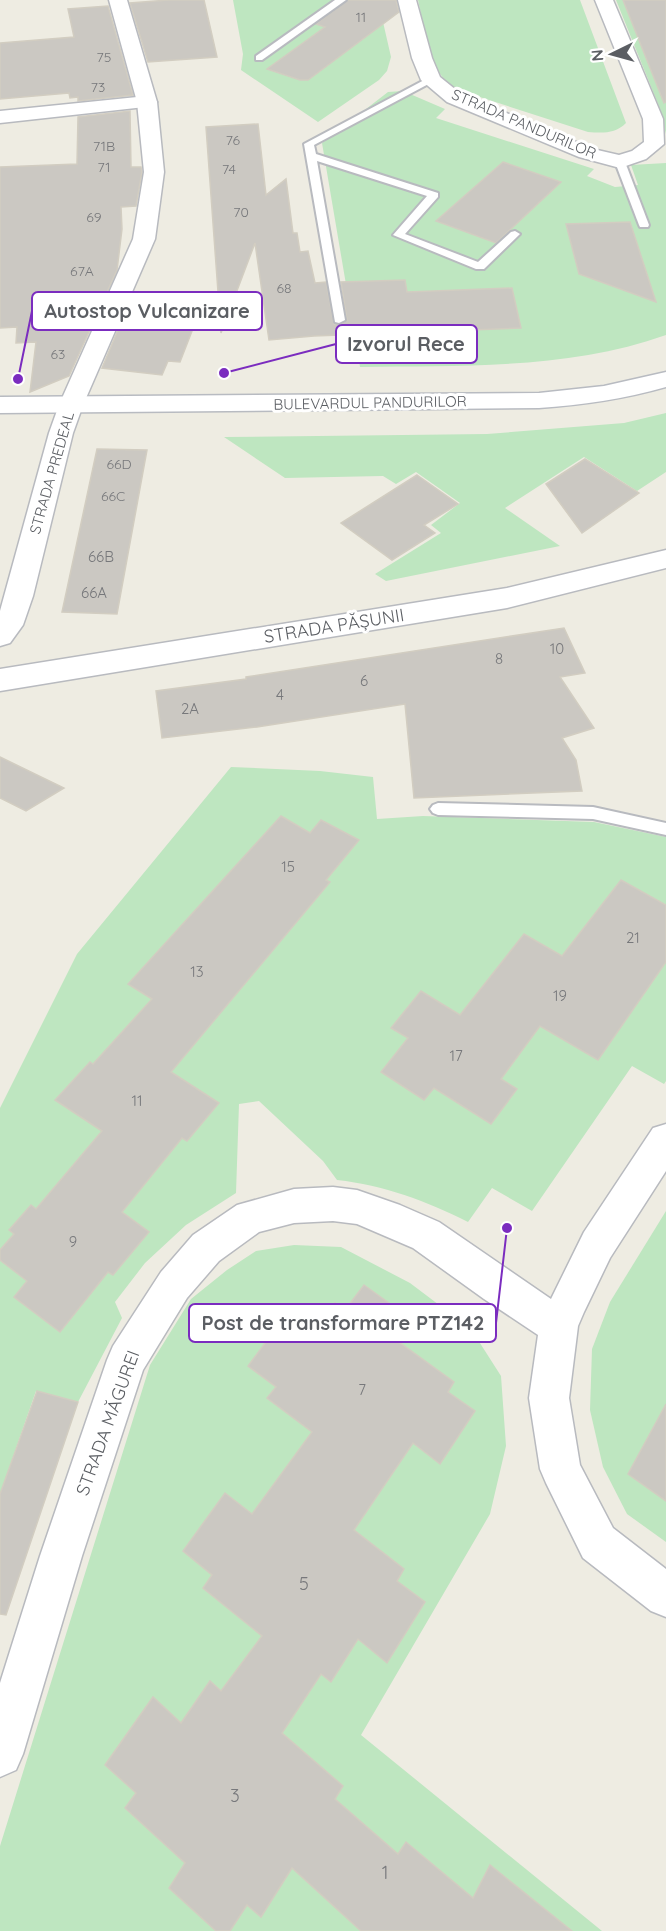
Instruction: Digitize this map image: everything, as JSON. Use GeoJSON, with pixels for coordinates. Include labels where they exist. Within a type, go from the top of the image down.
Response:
{"type":"FeatureCollection","features":[{"type":"Feature","properties":{"kind":"street","name":"STRADA PREDEAL"},"geometry":{"type":"LineString","coordinates":[[0,636],[9,625],[19,596],[61,434],[144,239],[154,171],[147,102],[118,0]]}},
{"type":"Feature","properties":{"kind":"street","name":"STRADA PANDURILOR"},"geometry":{"type":"LineString","coordinates":[[407,0],[422,58],[431,80],[454,98],[586,153],[620,162],[639,155],[654,144],[653,119],[604,0]]}},
{"type":"Feature","properties":{"kind":"street"},"geometry":{"type":"LineString","coordinates":[[0,117],[147,102]]}},
{"type":"Feature","properties":{"kind":"street","name":"BULEVARDUL PANDURILOR"},"geometry":{"type":"LineString","coordinates":[[0,405],[331,404],[557,399],[645,387],[666,380]]}},
{"type":"Feature","properties":{"kind":"street","name":"STRADA PĂȘUNII"},"geometry":{"type":"LineString","coordinates":[[0,680],[507,598],[666,559]]}},
{"type":"Feature","properties":{"kind":"street"},"geometry":{"type":"LineString","coordinates":[[666,1140],[597,1245],[559,1326],[549,1398],[560,1469],[598,1543],[666,1596]]}},
{"type":"Feature","properties":{"kind":"street","name":"STRADA MĂGUREI"},"geometry":{"type":"LineString","coordinates":[[0,1755],[61,1556],[127,1360],[174,1286],[206,1248],[250,1218],[294,1206],[333,1204],[357,1207],[387,1217],[426,1235],[496,1286],[559,1326]]}},
{"type":"Feature","properties":{"kind":"lane"},"geometry":{"type":"LineString","coordinates":[[259,58],[341,0]]}},
{"type":"Feature","properties":{"kind":"lane"},"geometry":{"type":"LineString","coordinates":[[339,320],[309,144],[431,80]]}},
{"type":"Feature","properties":{"kind":"lane"},"geometry":{"type":"LineString","coordinates":[[312,156],[434,195],[398,234],[480,267],[515,234]]}},
{"type":"Feature","properties":{"kind":"lane"},"geometry":{"type":"LineString","coordinates":[[620,162],[644,225]]}},
{"type":"Feature","properties":{"kind":"lane"},"geometry":{"type":"LineString","coordinates":[[438,809],[593,813],[666,830]]}},
{"type":"Feature","properties":{"kind":"green space"},"geometry":{"type":"Polygon","coordinates":[[[233,0],[378,0],[391,57],[387,71],[379,80],[318,122],[241,70],[243,54],[233,0]]]}},
{"type":"Feature","properties":{"kind":"green space"},"geometry":{"type":"Polygon","coordinates":[[[418,0],[580,0],[626,123],[613,131],[588,132],[458,90],[447,82],[433,62],[425,39],[418,0]]]}},
{"type":"Feature","properties":{"kind":"green space"},"geometry":{"type":"Polygon","coordinates":[[[616,0],[666,0],[666,134],[658,104],[616,0]]]}},
{"type":"Feature","properties":{"kind":"green space"},"geometry":{"type":"Polygon","coordinates":[[[403,91],[445,109],[436,118],[594,169],[587,176],[615,187],[638,185],[631,165],[666,163],[666,335],[629,346],[553,360],[476,365],[360,367],[322,143],[388,92],[403,91]]]}},
{"type":"Feature","properties":{"kind":"green space"},"geometry":{"type":"Polygon","coordinates":[[[666,413],[666,472],[637,491],[584,457],[505,508],[560,546],[386,581],[375,574],[441,533],[431,525],[460,503],[416,472],[396,484],[383,476],[285,478],[224,437],[487,434],[624,423],[666,413]]]}},
{"type":"Feature","properties":{"kind":"green space"},"geometry":{"type":"Polygon","coordinates":[[[231,767],[320,771],[373,777],[377,819],[423,816],[594,822],[666,837],[666,1081],[664,1084],[632,1066],[532,1211],[492,1188],[468,1222],[404,1195],[337,1180],[323,1161],[259,1101],[239,1104],[236,1193],[186,1225],[145,1263],[115,1302],[122,1318],[78,1402],[36,1391],[0,1494],[0,1108],[77,954],[231,767]]]}},
{"type":"Feature","properties":{"kind":"green space"},"geometry":{"type":"Polygon","coordinates":[[[666,1211],[666,1542],[627,1514],[603,1467],[590,1410],[592,1349],[610,1302],[666,1211]]]}},
{"type":"Feature","properties":{"kind":"green space"},"geometry":{"type":"Polygon","coordinates":[[[294,1245],[341,1247],[410,1283],[471,1329],[501,1376],[506,1446],[490,1514],[361,1735],[602,1931],[0,1931],[0,1846],[150,1365],[191,1299],[227,1270],[256,1251],[294,1245]]]}},
{"type":"Feature","properties":{"kind":"building"},"geometry":{"type":"Polygon","coordinates":[[[204,0],[217,57],[148,62],[130,3],[204,0]]]}},
{"type":"Feature","properties":{"kind":"building"},"geometry":{"type":"Polygon","coordinates":[[[348,0],[396,0],[399,12],[308,80],[300,80],[267,69],[325,27],[316,24],[348,0]]]}},
{"type":"Feature","properties":{"kind":"building"},"geometry":{"type":"Polygon","coordinates":[[[623,0],[666,0],[666,102],[664,103],[623,0]]]}},
{"type":"Feature","properties":{"kind":"building"},"geometry":{"type":"Polygon","coordinates":[[[108,6],[133,95],[78,101],[78,97],[70,98],[69,93],[0,99],[0,43],[74,37],[68,9],[108,6]]]}},
{"type":"Feature","properties":{"kind":"building"},"geometry":{"type":"Polygon","coordinates":[[[130,111],[131,167],[141,167],[142,172],[136,206],[121,207],[122,229],[117,270],[69,376],[30,392],[36,342],[16,343],[17,327],[0,328],[0,167],[77,164],[78,117],[130,111]]]}},
{"type":"Feature","properties":{"kind":"building"},"geometry":{"type":"Polygon","coordinates":[[[258,124],[266,195],[286,179],[293,233],[297,233],[300,252],[308,251],[315,283],[326,282],[334,324],[340,325],[347,320],[341,282],[405,280],[407,292],[512,288],[521,328],[314,336],[269,340],[255,243],[221,333],[206,127],[258,124]]]}},
{"type":"Feature","properties":{"kind":"building"},"geometry":{"type":"Polygon","coordinates":[[[503,162],[561,182],[496,243],[436,221],[503,162]]]}},
{"type":"Feature","properties":{"kind":"building"},"geometry":{"type":"Polygon","coordinates":[[[630,222],[656,302],[579,274],[566,224],[630,222]]]}},
{"type":"Feature","properties":{"kind":"building"},"geometry":{"type":"Polygon","coordinates":[[[123,318],[194,326],[180,362],[168,361],[162,375],[102,368],[123,318]]]}},
{"type":"Feature","properties":{"kind":"building"},"geometry":{"type":"Polygon","coordinates":[[[97,449],[147,450],[117,614],[62,612],[97,449]]]}},
{"type":"Feature","properties":{"kind":"building"},"geometry":{"type":"Polygon","coordinates":[[[585,459],[639,493],[582,533],[546,484],[585,459]]]}},
{"type":"Feature","properties":{"kind":"building"},"geometry":{"type":"Polygon","coordinates":[[[417,475],[458,504],[424,525],[435,533],[392,560],[341,523],[417,475]]]}},
{"type":"Feature","properties":{"kind":"building"},"geometry":{"type":"Polygon","coordinates":[[[564,628],[585,673],[560,677],[594,728],[562,738],[576,760],[582,791],[414,798],[405,704],[257,727],[162,738],[156,691],[246,679],[246,677],[564,628]]]}},
{"type":"Feature","properties":{"kind":"building"},"geometry":{"type":"Polygon","coordinates":[[[0,757],[64,788],[26,811],[0,798],[0,757]]]}},
{"type":"Feature","properties":{"kind":"building"},"geometry":{"type":"Polygon","coordinates":[[[281,816],[310,833],[321,820],[359,840],[326,880],[330,882],[171,1072],[219,1103],[187,1141],[182,1138],[122,1212],[149,1232],[113,1275],[108,1272],[60,1332],[14,1297],[27,1281],[0,1260],[0,1250],[14,1234],[9,1230],[31,1205],[36,1209],[102,1131],[55,1100],[90,1062],[93,1064],[152,999],[128,984],[281,816]]]}},
{"type":"Feature","properties":{"kind":"building"},"geometry":{"type":"Polygon","coordinates":[[[621,880],[666,905],[666,962],[598,1060],[540,1026],[501,1079],[517,1089],[491,1124],[434,1088],[424,1100],[381,1072],[408,1038],[391,1028],[421,991],[460,1015],[524,934],[562,956],[621,880]]]}},
{"type":"Feature","properties":{"kind":"building"},"geometry":{"type":"Polygon","coordinates":[[[364,1285],[414,1321],[399,1342],[454,1382],[448,1392],[475,1411],[440,1464],[413,1443],[354,1530],[404,1569],[397,1581],[425,1602],[387,1663],[358,1639],[331,1682],[321,1674],[282,1733],[343,1786],[335,1799],[398,1854],[406,1842],[473,1898],[490,1865],[572,1931],[361,1931],[292,1868],[261,1917],[247,1905],[230,1931],[216,1931],[169,1888],[185,1863],[125,1808],[136,1793],[105,1765],[153,1697],[181,1723],[210,1681],[221,1691],[262,1636],[203,1588],[212,1575],[183,1551],[225,1493],[252,1514],[312,1432],[267,1398],[276,1387],[248,1366],[286,1315],[312,1335],[335,1303],[345,1310],[364,1285]]]}},
{"type":"Feature","properties":{"kind":"building"},"geometry":{"type":"Polygon","coordinates":[[[37,1391],[78,1402],[6,1615],[0,1614],[0,1494],[37,1391]]]}},
{"type":"Feature","properties":{"kind":"building"},"geometry":{"type":"Polygon","coordinates":[[[666,1404],[666,1501],[628,1474],[666,1404]]]}},
{"type":"Feature","properties":{"kind":"place","name":"Izvorul Rece"},"geometry":{"type":"Point","coordinates":[224,373]}},
{"type":"Feature","properties":{"kind":"place","name":"Autostop Vulcanizare"},"geometry":{"type":"Point","coordinates":[18,379]}},
{"type":"Feature","properties":{"kind":"place","name":"Post de transformare PTZ142"},"geometry":{"type":"Point","coordinates":[507,1228]}}]}
